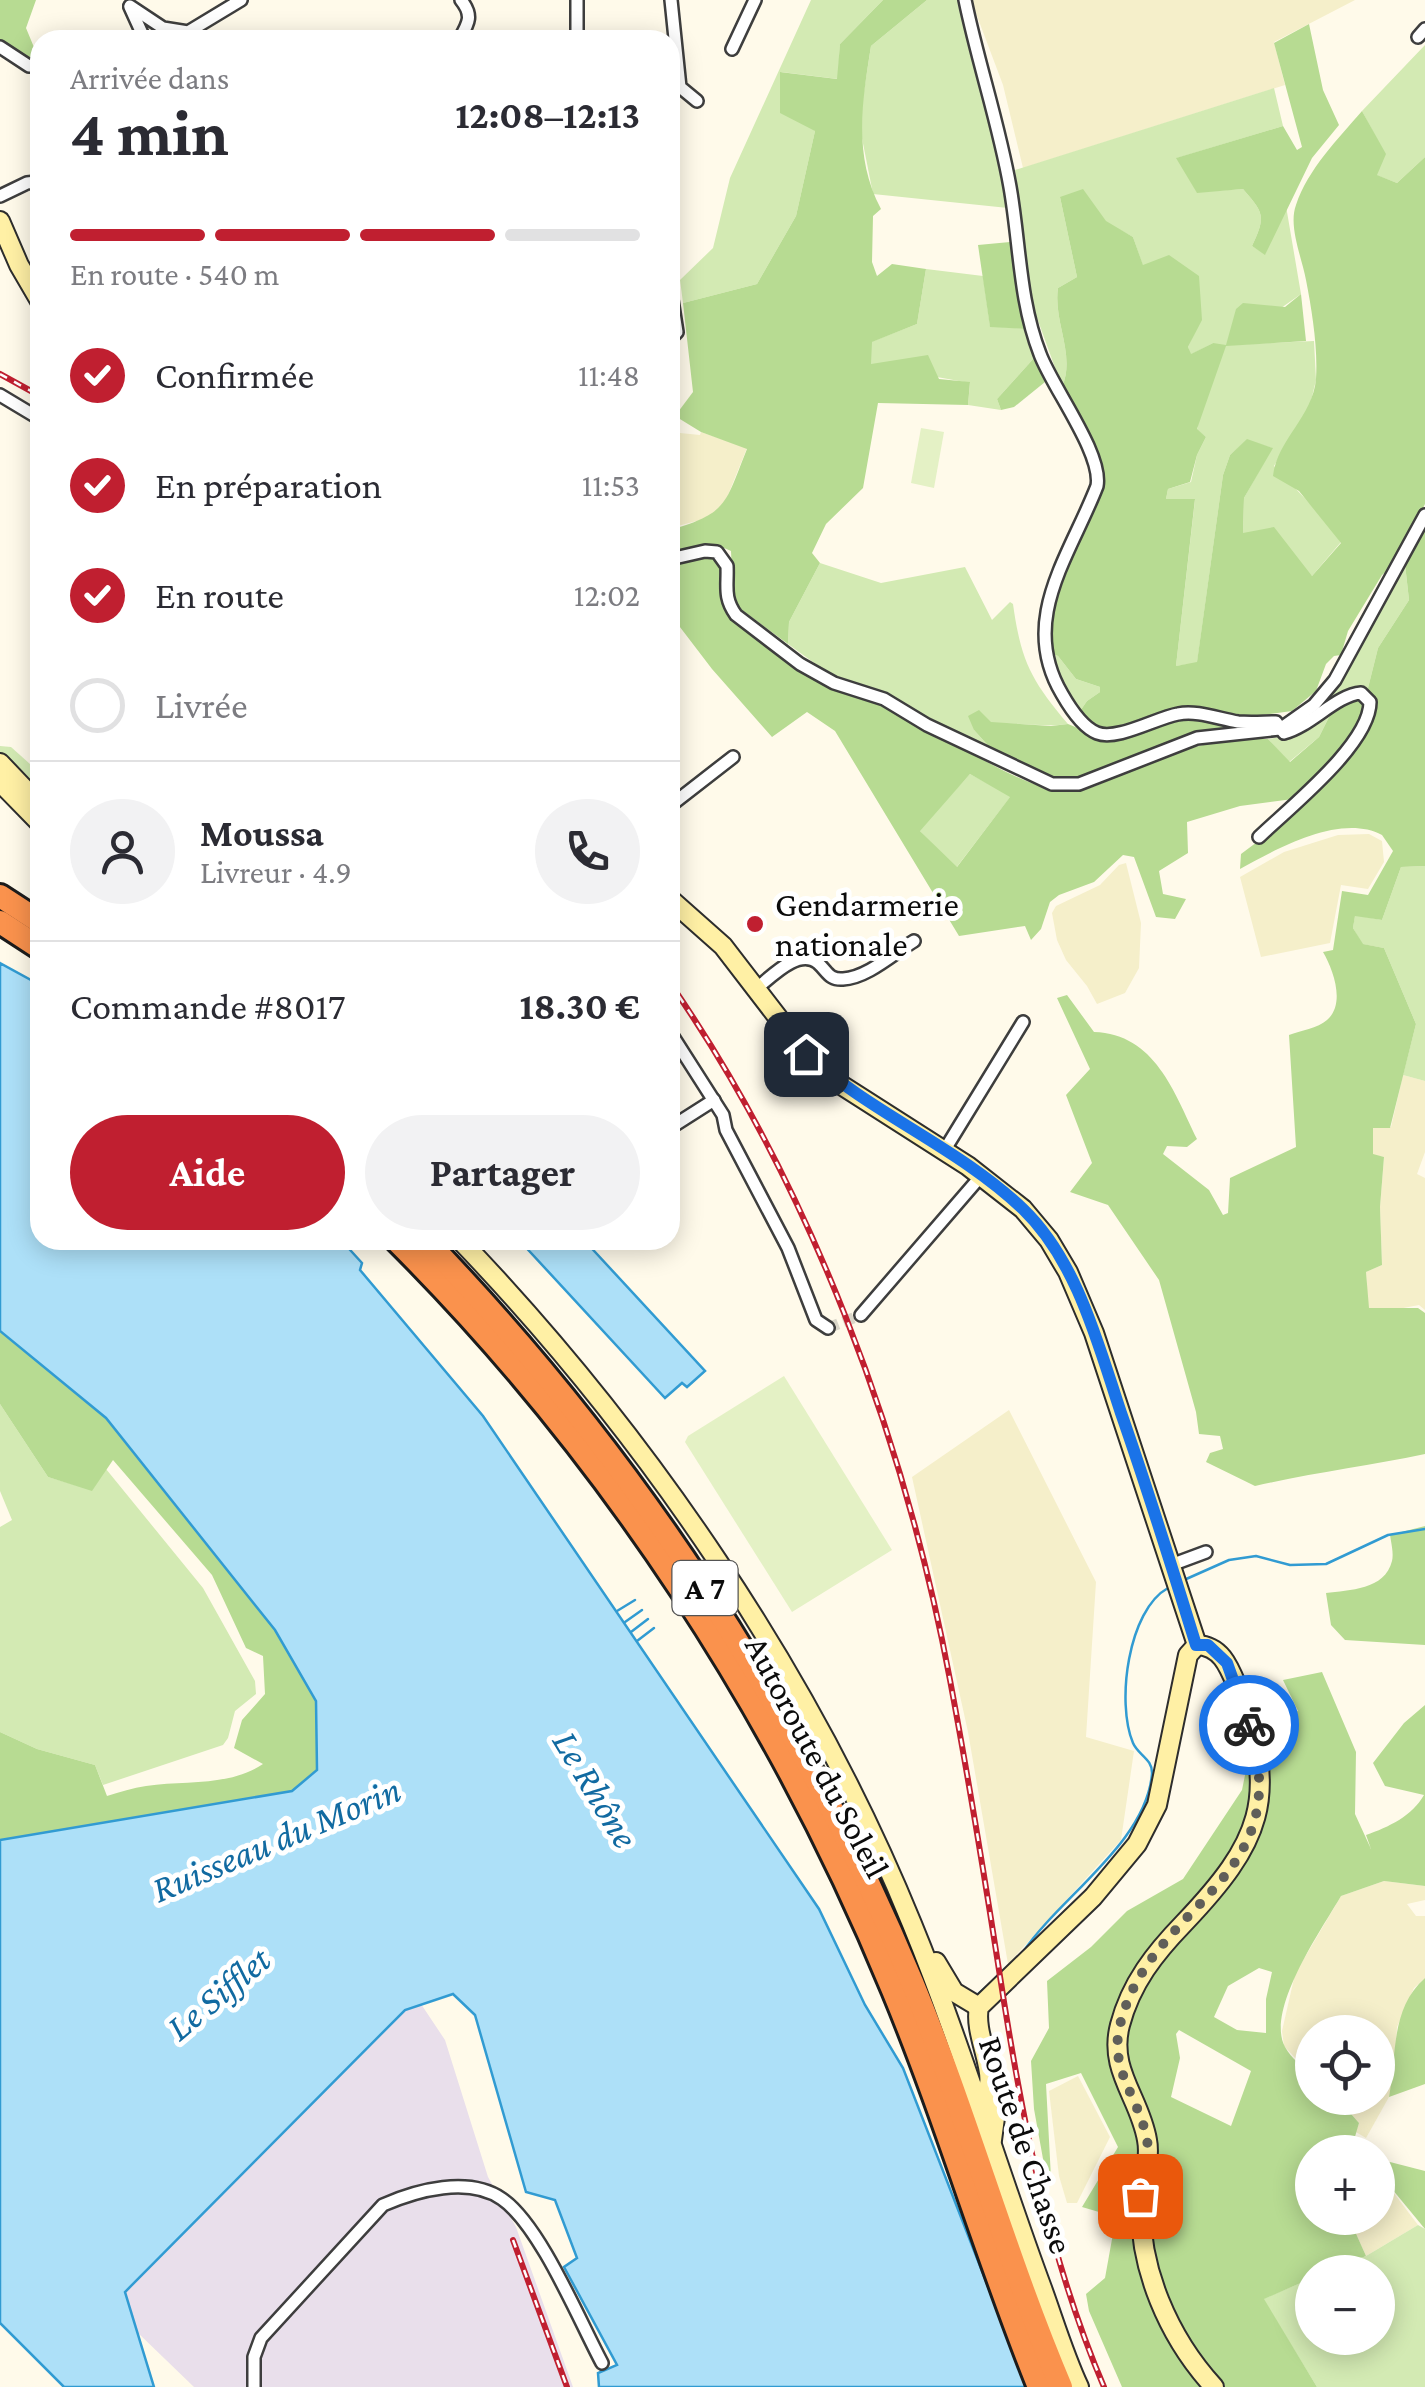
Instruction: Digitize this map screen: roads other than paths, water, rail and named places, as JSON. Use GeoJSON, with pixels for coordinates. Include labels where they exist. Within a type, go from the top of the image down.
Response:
{"type":"FeatureCollection","features":[{"type":"Feature","properties":{"kind":"highway"},"geometry":{"type":"LineString","coordinates":[[0,886],[30,915]]}},
{"type":"Feature","properties":{"kind":"highway"},"geometry":{"type":"LineString","coordinates":[[0,896],[30,916]]}},
{"type":"Feature","properties":{"kind":"highway"},"geometry":{"type":"LineString","coordinates":[[0,922],[30,942]]}},
{"type":"Feature","properties":{"kind":"highway","name":"Autoroute du Soleil"},"geometry":{"type":"LineString","coordinates":[[405,1250],[496,1348],[585,1455],[690,1603],[756,1708],[841,1871],[894,1992],[1039,2387]]}},
{"type":"Feature","properties":{"kind":"highway","name":"Autoroute du Soleil"},"geometry":{"type":"LineString","coordinates":[[433,1250],[514,1336],[602,1444],[749,1656],[802,1749],[859,1862],[912,1983],[1061,2387]]}},
{"type":"Feature","properties":{"kind":"street"},"geometry":{"type":"LineString","coordinates":[[191,30],[240,0]]}},
{"type":"Feature","properties":{"kind":"street"},"geometry":{"type":"LineString","coordinates":[[462,0],[470,20],[464,30]]}},
{"type":"Feature","properties":{"kind":"street"},"geometry":{"type":"LineString","coordinates":[[577,0],[577,30]]}},
{"type":"Feature","properties":{"kind":"street"},"geometry":{"type":"LineString","coordinates":[[671,0],[674,30]]}},
{"type":"Feature","properties":{"kind":"street"},"geometry":{"type":"LineString","coordinates":[[732,48],[755,0]]}},
{"type":"Feature","properties":{"kind":"street"},"geometry":{"type":"LineString","coordinates":[[965,0],[1004,154],[1030,325],[1048,374],[1098,473],[1097,486],[1054,582],[1046,612],[1045,651],[1054,679],[1074,714],[1096,733],[1112,735],[1182,713],[1242,722],[1276,722],[1284,733],[1296,730],[1356,692],[1370,702],[1368,715],[1346,750],[1259,837]]}},
{"type":"Feature","properties":{"kind":"street"},"geometry":{"type":"LineString","coordinates":[[129,3],[163,28],[176,30]]}},
{"type":"Feature","properties":{"kind":"street"},"geometry":{"type":"LineString","coordinates":[[129,3],[141,30]]}},
{"type":"Feature","properties":{"kind":"street"},"geometry":{"type":"LineString","coordinates":[[0,48],[30,66]]}},
{"type":"Feature","properties":{"kind":"street"},"geometry":{"type":"LineString","coordinates":[[680,87],[697,101]]}},
{"type":"Feature","properties":{"kind":"street"},"geometry":{"type":"LineString","coordinates":[[0,196],[30,183]]}},
{"type":"Feature","properties":{"kind":"street"},"geometry":{"type":"LineString","coordinates":[[0,221],[30,284]]}},
{"type":"Feature","properties":{"kind":"street"},"geometry":{"type":"LineString","coordinates":[[0,395],[30,413]]}},
{"type":"Feature","properties":{"kind":"street"},"geometry":{"type":"LineString","coordinates":[[680,557],[717,552],[727,566],[728,604],[800,664],[834,683],[884,699],[927,725],[1052,784],[1066,785],[1090,780],[1197,738],[1280,729],[1314,705],[1334,680],[1425,515]]}},
{"type":"Feature","properties":{"kind":"street"},"geometry":{"type":"LineString","coordinates":[[680,798],[733,758]]}},
{"type":"Feature","properties":{"kind":"street"},"geometry":{"type":"LineString","coordinates":[[0,763],[30,794]]}},
{"type":"Feature","properties":{"kind":"street"},"geometry":{"type":"LineString","coordinates":[[0,782],[30,813]]}},
{"type":"Feature","properties":{"kind":"street"},"geometry":{"type":"LineString","coordinates":[[680,908],[723,946],[806,1054],[835,1080],[981,1176],[1023,1209],[1049,1240],[1068,1272],[1094,1332],[1196,1645]]}},
{"type":"Feature","properties":{"kind":"street"},"geometry":{"type":"LineString","coordinates":[[756,988],[794,960],[806,958],[816,961],[827,976],[838,980],[856,977],[914,941]]}},
{"type":"Feature","properties":{"kind":"street"},"geometry":{"type":"LineString","coordinates":[[944,1151],[1023,1022]]}},
{"type":"Feature","properties":{"kind":"street"},"geometry":{"type":"LineString","coordinates":[[680,1047],[723,1115],[726,1130],[788,1248],[816,1320],[828,1328]]}},
{"type":"Feature","properties":{"kind":"street"},"geometry":{"type":"LineString","coordinates":[[680,1122],[714,1100]]}},
{"type":"Feature","properties":{"kind":"street"},"geometry":{"type":"LineString","coordinates":[[861,1315],[981,1176]]}},
{"type":"Feature","properties":{"kind":"street"},"geometry":{"type":"LineString","coordinates":[[469,1250],[581,1374],[651,1465],[756,1623],[847,1782],[913,1925],[954,1992],[982,2004]]}},
{"type":"Feature","properties":{"kind":"street"},"geometry":{"type":"LineString","coordinates":[[1175,1577],[1206,1552]]}},
{"type":"Feature","properties":{"kind":"street"},"geometry":{"type":"LineString","coordinates":[[991,2146],[996,2110],[978,2032],[982,2004],[1092,1896],[1138,1844],[1157,1805],[1188,1655],[1196,1645]]}},
{"type":"Feature","properties":{"kind":"street"},"geometry":{"type":"LineString","coordinates":[[1196,1645],[1208,1645],[1222,1656],[1242,1700],[1261,1776],[1256,1818],[1244,1850],[1228,1874],[1142,1971],[1128,2000],[1116,2048],[1124,2083],[1147,2136],[1140,2208],[1154,2287],[1175,2332],[1214,2387]]}},
{"type":"Feature","properties":{"kind":"street","name":"Route de Chasse"},"geometry":{"type":"LineString","coordinates":[[913,1925],[1078,2387]]}},
{"type":"Feature","properties":{"kind":"street"},"geometry":{"type":"LineString","coordinates":[[976,2102],[990,2090],[990,2079]]}},
{"type":"Feature","properties":{"kind":"street"},"geometry":{"type":"LineString","coordinates":[[254,2387],[254,2356],[261,2338],[383,2205],[400,2197],[448,2188],[474,2188],[501,2198],[520,2216],[602,2363]]}},
{"type":"Feature","properties":{"kind":"water"},"geometry":{"type":"Polygon","coordinates":[[[0,963],[30,980],[30,1250],[350,1250],[362,1263],[360,1270],[483,1416],[819,1909],[865,2005],[903,2068],[1027,2387],[599,2387],[598,2373],[617,2365],[564,2267],[577,2258],[555,2200],[526,2192],[475,2015],[453,1994],[405,2010],[125,2292],[154,2387],[64,2387],[0,2323],[0,1840],[292,1791],[317,1770],[316,1701],[275,1630],[106,1418],[0,1331],[0,963]]]}},
{"type":"Feature","properties":{"kind":"water"},"geometry":{"type":"Polygon","coordinates":[[[528,1250],[593,1250],[705,1371],[687,1387],[682,1383],[665,1398],[528,1250]]]}},
{"type":"Feature","properties":{"kind":"waterway"},"geometry":{"type":"LineString","coordinates":[[1184,1580],[1229,1560],[1256,1556],[1290,1565],[1326,1564],[1388,1535],[1425,1529]]}},
{"type":"Feature","properties":{"kind":"waterway"},"geometry":{"type":"LineString","coordinates":[[1023,1952],[1118,1846],[1146,1799],[1152,1769],[1133,1743],[1128,1726],[1126,1682],[1143,1616],[1154,1599],[1168,1588]]}},
{"type":"Feature","properties":{"kind":"waterway"},"geometry":{"type":"LineString","coordinates":[[617,1611],[635,1600]]}},
{"type":"Feature","properties":{"kind":"waterway"},"geometry":{"type":"LineString","coordinates":[[625,1622],[642,1610]]}},
{"type":"Feature","properties":{"kind":"waterway"},"geometry":{"type":"LineString","coordinates":[[631,1632],[648,1619]]}},
{"type":"Feature","properties":{"kind":"waterway"},"geometry":{"type":"LineString","coordinates":[[637,1641],[654,1628]]}},
{"type":"Feature","properties":{"kind":"waterway"},"geometry":{"type":"LineString","coordinates":[[977,1995],[992,1982]]}},
{"type":"Feature","properties":{"kind":"tunnel"},"geometry":{"type":"LineString","coordinates":[[828,1328],[861,1315]]}},
{"type":"Feature","properties":{"kind":"railway"},"geometry":{"type":"LineString","coordinates":[[0,374],[30,390]]}},
{"type":"Feature","properties":{"kind":"railway"},"geometry":{"type":"LineString","coordinates":[[680,999],[766,1143],[808,1229],[846,1317],[907,1498],[950,1680],[1038,2182],[1067,2285],[1104,2387]]}},
{"type":"Feature","properties":{"kind":"railway"},"geometry":{"type":"LineString","coordinates":[[513,2240],[567,2387]]}},
{"type":"Feature","properties":{"kind":"place","name":"Gendarmerie nationale"},"geometry":{"type":"Point","coordinates":[755,924]}},
{"type":"Feature","properties":{"kind":"water label","name":"Le Rhône"},"geometry":{"type":"Point","coordinates":[596,1789]}},
{"type":"Feature","properties":{"kind":"water label","name":"Ruisseau du Morin"},"geometry":{"type":"Point","coordinates":[276,1839]}},
{"type":"Feature","properties":{"kind":"water label","name":"Le Sifflet"},"geometry":{"type":"Point","coordinates":[218,1993]}}]}
